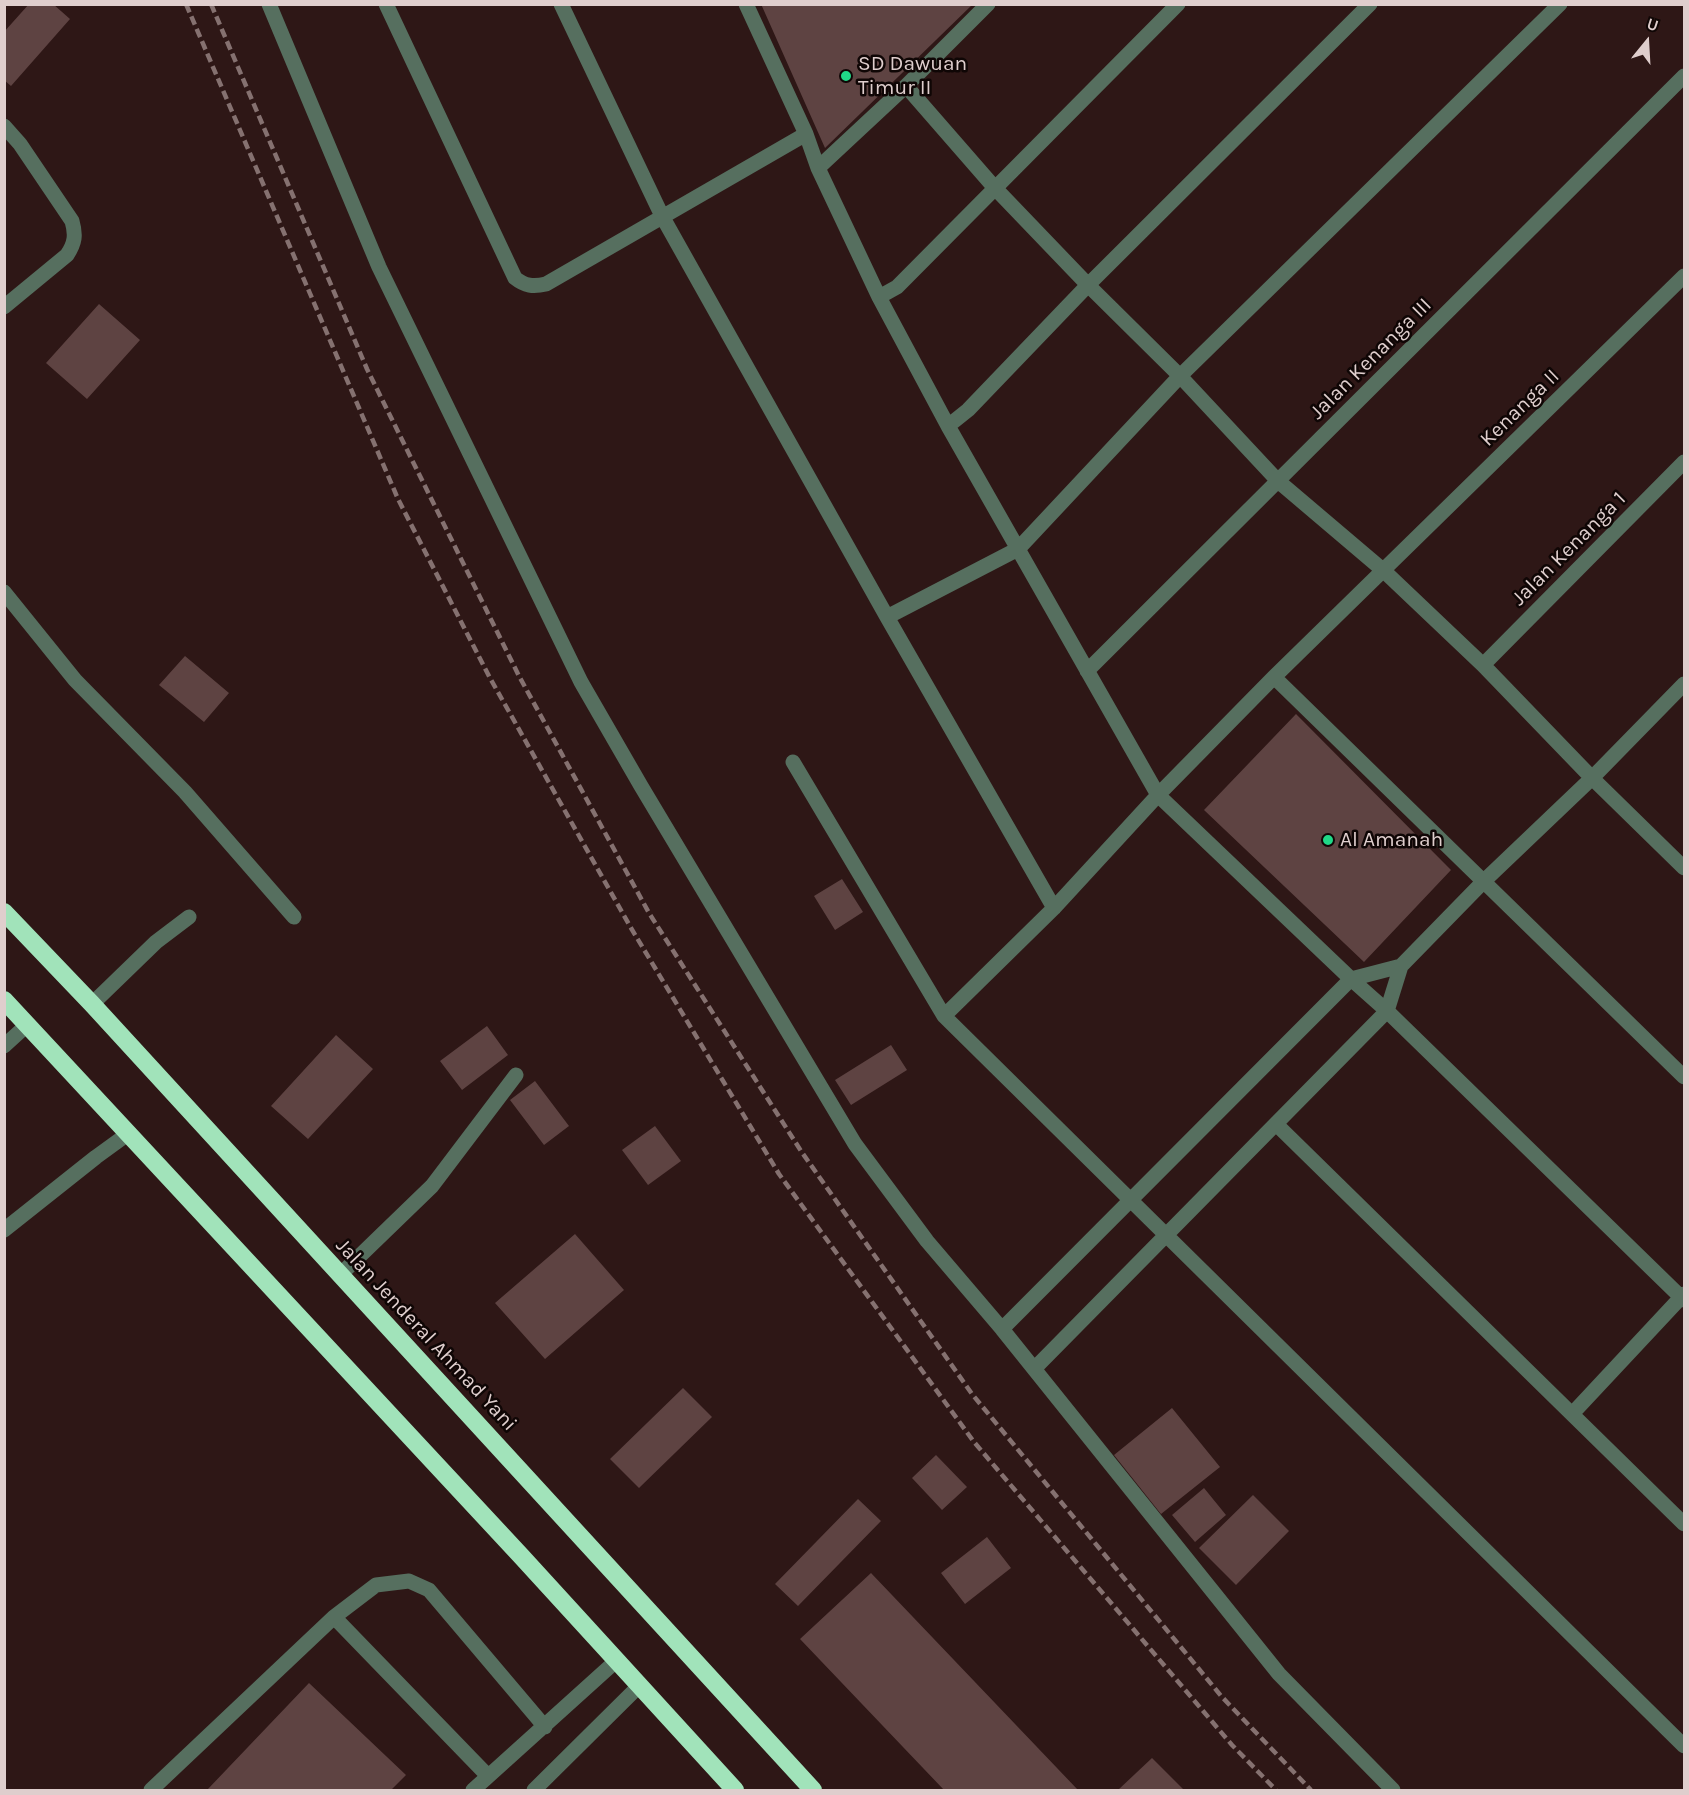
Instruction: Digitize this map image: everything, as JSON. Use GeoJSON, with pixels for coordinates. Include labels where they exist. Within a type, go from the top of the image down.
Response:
{"type":"FeatureCollection","features":[{"type":"Feature","properties":{"kind":"highway","name":"Jalan Jenderal Ahmad Yani"},"geometry":{"type":"LineString","coordinates":[[4,912],[92,1004],[813,1791]]}},
{"type":"Feature","properties":{"kind":"highway"},"geometry":{"type":"LineString","coordinates":[[4,1000],[640,1685],[735,1791]]}},
{"type":"Feature","properties":{"kind":"street"},"geometry":{"type":"LineString","coordinates":[[269,4],[379,267],[581,682],[855,1144],[927,1241],[1002,1329],[1279,1674],[1393,1791]]}},
{"type":"Feature","properties":{"kind":"street"},"geometry":{"type":"LineString","coordinates":[[386,4],[514,278],[525,286],[546,284],[806,134]]}},
{"type":"Feature","properties":{"kind":"street"},"geometry":{"type":"LineString","coordinates":[[561,4],[662,216],[887,617],[1054,908]]}},
{"type":"Feature","properties":{"kind":"street"},"geometry":{"type":"LineString","coordinates":[[746,4],[806,134],[818,168],[879,297],[948,426],[1158,795],[1387,1011],[1683,1297],[1572,1414]]}},
{"type":"Feature","properties":{"kind":"street"},"geometry":{"type":"LineString","coordinates":[[818,168],[906,86],[987,4]]}},
{"type":"Feature","properties":{"kind":"street"},"geometry":{"type":"LineString","coordinates":[[879,297],[897,287],[1178,4]]}},
{"type":"Feature","properties":{"kind":"street"},"geometry":{"type":"LineString","coordinates":[[948,426],[968,410],[1088,285],[1370,4]]}},
{"type":"Feature","properties":{"kind":"street"},"geometry":{"type":"LineString","coordinates":[[887,617],[1018,549],[1180,376],[1560,4]]}},
{"type":"Feature","properties":{"kind":"street","name":"Jalan Kenanga III"},"geometry":{"type":"LineString","coordinates":[[1087,671],[1684,76]]}},
{"type":"Feature","properties":{"kind":"street"},"geometry":{"type":"LineString","coordinates":[[906,86],[994,188],[1180,376],[1278,481],[1384,571],[1483,665],[1592,778],[1684,868]]}},
{"type":"Feature","properties":{"kind":"street"},"geometry":{"type":"LineString","coordinates":[[4,126],[20,144],[72,221],[75,232],[74,244],[67,255],[4,307]]}},
{"type":"Feature","properties":{"kind":"street","name":"Kenanga II"},"geometry":{"type":"LineString","coordinates":[[944,1016],[1054,908],[1158,795],[1274,677],[1684,276]]}},
{"type":"Feature","properties":{"kind":"street","name":"Jalan Kenanga 1"},"geometry":{"type":"LineString","coordinates":[[1483,665],[1684,462]]}},
{"type":"Feature","properties":{"kind":"street"},"geometry":{"type":"LineString","coordinates":[[4,592],[75,680],[185,792],[294,917]]}},
{"type":"Feature","properties":{"kind":"street"},"geometry":{"type":"LineString","coordinates":[[1274,677],[1684,1077]]}},
{"type":"Feature","properties":{"kind":"street"},"geometry":{"type":"LineString","coordinates":[[1034,1369],[1387,1011],[1401,966],[1684,684]]}},
{"type":"Feature","properties":{"kind":"street"},"geometry":{"type":"LineString","coordinates":[[793,762],[944,1016],[1684,1746]]}},
{"type":"Feature","properties":{"kind":"street"},"geometry":{"type":"LineString","coordinates":[[92,1004],[156,942],[189,917]]}},
{"type":"Feature","properties":{"kind":"street"},"geometry":{"type":"LineString","coordinates":[[1002,1329],[1351,979],[1401,966]]}},
{"type":"Feature","properties":{"kind":"street"},"geometry":{"type":"LineString","coordinates":[[4,1046],[27,1025]]}},
{"type":"Feature","properties":{"kind":"street"},"geometry":{"type":"LineString","coordinates":[[340,1275],[432,1186],[516,1075]]}},
{"type":"Feature","properties":{"kind":"street"},"geometry":{"type":"LineString","coordinates":[[1276,1124],[1684,1524]]}},
{"type":"Feature","properties":{"kind":"street"},"geometry":{"type":"LineString","coordinates":[[4,1230],[129,1133]]}},
{"type":"Feature","properties":{"kind":"street"},"geometry":{"type":"LineString","coordinates":[[151,1791],[334,1617],[376,1585],[409,1581],[429,1590],[545,1727]]}},
{"type":"Feature","properties":{"kind":"street"},"geometry":{"type":"LineString","coordinates":[[334,1617],[489,1776]]}},
{"type":"Feature","properties":{"kind":"street"},"geometry":{"type":"LineString","coordinates":[[473,1791],[616,1661]]}},
{"type":"Feature","properties":{"kind":"street"},"geometry":{"type":"LineString","coordinates":[[534,1791],[640,1685]]}},
{"type":"Feature","properties":{"kind":"building"},"geometry":{"type":"Polygon","coordinates":[[[29,4],[53,4],[70,19],[11,86],[4,80],[4,32],[29,4]]]}},
{"type":"Feature","properties":{"kind":"building","name":"SD Dawuan Timur II"},"geometry":{"type":"Polygon","coordinates":[[[761,4],[973,4],[825,148],[761,4]]]}},
{"type":"Feature","properties":{"kind":"building"},"geometry":{"type":"Polygon","coordinates":[[[99,304],[140,340],[87,399],[46,363],[99,304]]]}},
{"type":"Feature","properties":{"kind":"building"},"geometry":{"type":"Polygon","coordinates":[[[185,656],[229,693],[204,722],[159,685],[185,656]]]}},
{"type":"Feature","properties":{"kind":"building","name":"Al Amanah"},"geometry":{"type":"Polygon","coordinates":[[[1296,714],[1451,870],[1364,962],[1204,810],[1296,714]]]}},
{"type":"Feature","properties":{"kind":"building"},"geometry":{"type":"Polygon","coordinates":[[[842,879],[863,912],[835,930],[814,896],[842,879]]]}},
{"type":"Feature","properties":{"kind":"building"},"geometry":{"type":"Polygon","coordinates":[[[487,1026],[508,1055],[462,1090],[440,1061],[487,1026]]]}},
{"type":"Feature","properties":{"kind":"building"},"geometry":{"type":"Polygon","coordinates":[[[336,1035],[373,1069],[308,1139],[271,1106],[336,1035]]]}},
{"type":"Feature","properties":{"kind":"building"},"geometry":{"type":"Polygon","coordinates":[[[891,1045],[907,1070],[851,1105],[835,1080],[891,1045]]]}},
{"type":"Feature","properties":{"kind":"building"},"geometry":{"type":"Polygon","coordinates":[[[535,1081],[569,1126],[544,1145],[510,1100],[535,1081]]]}},
{"type":"Feature","properties":{"kind":"building"},"geometry":{"type":"Polygon","coordinates":[[[655,1126],[681,1161],[648,1185],[622,1150],[655,1126]]]}},
{"type":"Feature","properties":{"kind":"building"},"geometry":{"type":"Polygon","coordinates":[[[575,1234],[624,1290],[545,1359],[495,1303],[575,1234]]]}},
{"type":"Feature","properties":{"kind":"building"},"geometry":{"type":"Polygon","coordinates":[[[683,1388],[712,1417],[639,1488],[610,1459],[683,1388]]]}},
{"type":"Feature","properties":{"kind":"building"},"geometry":{"type":"Polygon","coordinates":[[[1172,1408],[1220,1467],[1161,1514],[1114,1455],[1172,1408]]]}},
{"type":"Feature","properties":{"kind":"building"},"geometry":{"type":"Polygon","coordinates":[[[936,1455],[967,1487],[942,1510],[912,1478],[936,1455]]]}},
{"type":"Feature","properties":{"kind":"building"},"geometry":{"type":"Polygon","coordinates":[[[1204,1488],[1226,1515],[1195,1542],[1172,1515],[1204,1488]]]}},
{"type":"Feature","properties":{"kind":"building"},"geometry":{"type":"Polygon","coordinates":[[[1253,1495],[1289,1531],[1236,1585],[1199,1548],[1253,1495]]]}},
{"type":"Feature","properties":{"kind":"building"},"geometry":{"type":"Polygon","coordinates":[[[858,1499],[881,1521],[798,1606],[775,1584],[858,1499]]]}},
{"type":"Feature","properties":{"kind":"building"},"geometry":{"type":"Polygon","coordinates":[[[987,1537],[1011,1568],[965,1604],[941,1573],[987,1537]]]}},
{"type":"Feature","properties":{"kind":"building"},"geometry":{"type":"Polygon","coordinates":[[[871,1573],[1078,1790],[944,1790],[800,1639],[871,1573]]]}},
{"type":"Feature","properties":{"kind":"building"},"geometry":{"type":"Polygon","coordinates":[[[309,1683],[406,1775],[391,1790],[207,1790],[309,1683]]]}},
{"type":"Feature","properties":{"kind":"building"},"geometry":{"type":"Polygon","coordinates":[[[1152,1758],[1184,1790],[1118,1790],[1152,1758]]]}},
{"type":"Feature","properties":{"kind":"railway"},"geometry":{"type":"LineString","coordinates":[[186,4],[398,499],[490,678],[631,928],[779,1174],[974,1442],[1232,1745],[1276,1790]]}},
{"type":"Feature","properties":{"kind":"railway"},"geometry":{"type":"LineString","coordinates":[[211,4],[367,369],[519,676],[649,913],[801,1151],[972,1394],[1222,1697],[1311,1790]]}},
{"type":"Feature","properties":{"kind":"place","name":"SD Dawuan Timur II"},"geometry":{"type":"Point","coordinates":[846,76]}},
{"type":"Feature","properties":{"kind":"place","name":"Al Amanah"},"geometry":{"type":"Point","coordinates":[1328,840]}}]}
